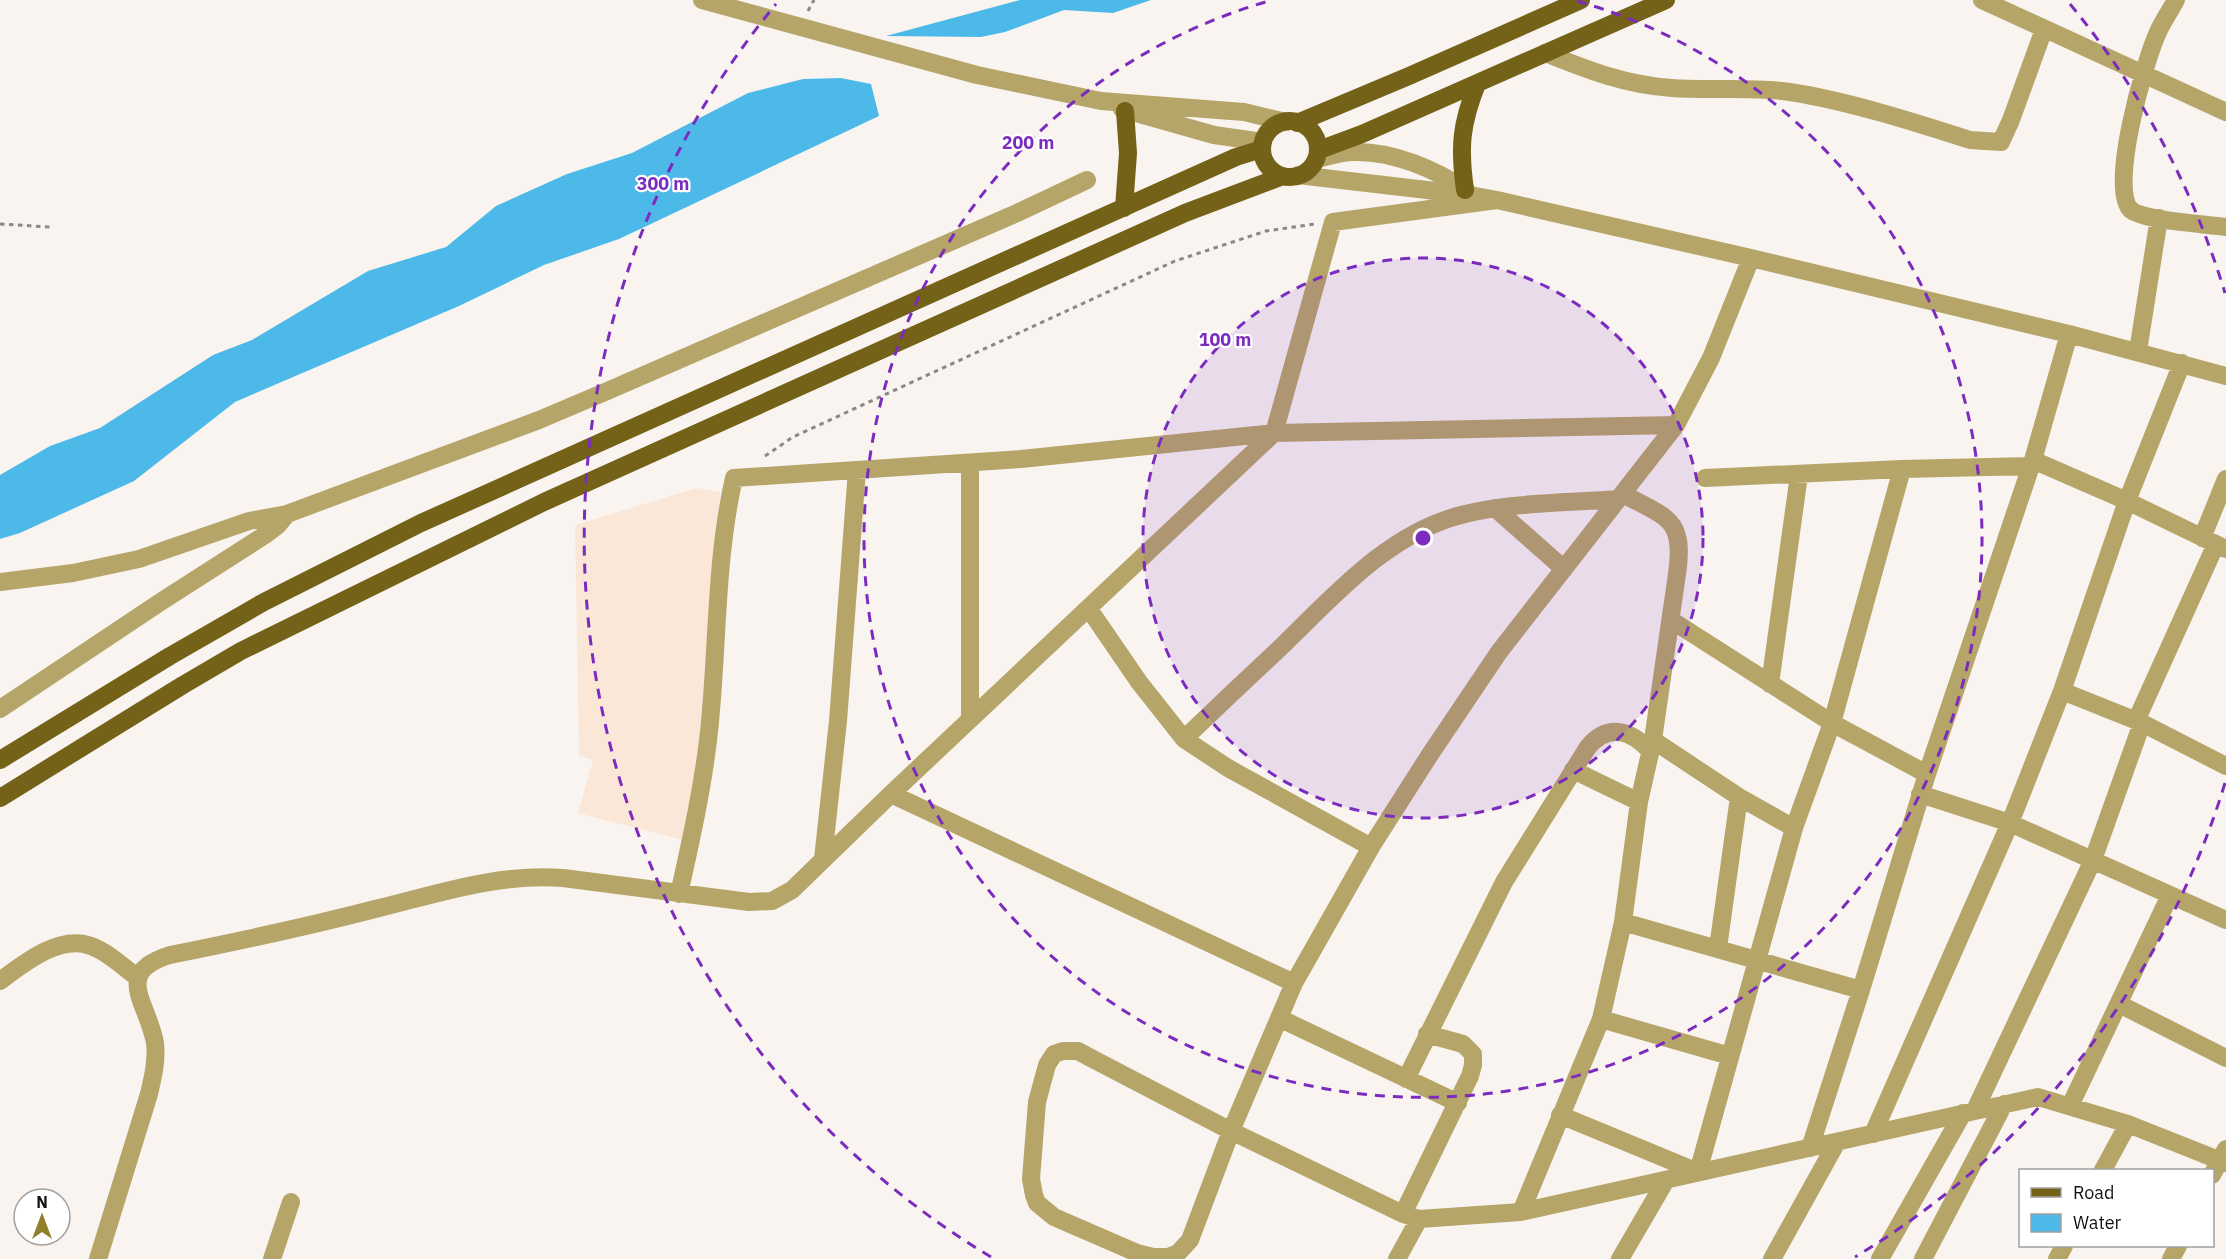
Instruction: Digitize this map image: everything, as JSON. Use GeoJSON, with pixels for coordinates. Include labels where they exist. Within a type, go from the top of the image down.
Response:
{"type":"FeatureCollection","features":[{"type":"Feature","properties":{"kind":"main road"},"geometry":{"type":"LineString","coordinates":[[1291,176],[1273,171],[1266,163],[1263,145],[1268,133],[1276,125],[1292,123],[1409,76],[1581,0]]}},
{"type":"Feature","properties":{"kind":"main road"},"geometry":{"type":"LineString","coordinates":[[0,798],[241,651],[544,502],[1185,213],[1291,176],[1304,174],[1318,154],[1666,0]]}},
{"type":"Feature","properties":{"kind":"main road"},"geometry":{"type":"LineString","coordinates":[[1467,192],[1461,139],[1468,106],[1477,84]]}},
{"type":"Feature","properties":{"kind":"main road"},"geometry":{"type":"LineString","coordinates":[[1124,208],[1128,153],[1125,111]]}},
{"type":"Feature","properties":{"kind":"main road"},"geometry":{"type":"LineString","coordinates":[[1292,123],[1307,127],[1314,135],[1318,154]]}},
{"type":"Feature","properties":{"kind":"main road"},"geometry":{"type":"LineString","coordinates":[[0,760],[170,656],[264,602],[410,528],[1263,145]]}},
{"type":"Feature","properties":{"kind":"street"},"geometry":{"type":"LineString","coordinates":[[702,0],[977,75],[1101,101],[1244,112],[1292,123]]}},
{"type":"Feature","properties":{"kind":"street"},"geometry":{"type":"LineString","coordinates":[[1982,0],[2226,112]]}},
{"type":"Feature","properties":{"kind":"street"},"geometry":{"type":"LineString","coordinates":[[2176,0],[2157,32],[2142,75],[2122,176],[2123,195],[2133,212],[2226,227]]}},
{"type":"Feature","properties":{"kind":"street"},"geometry":{"type":"LineString","coordinates":[[1545,54],[1604,77],[1634,83],[1672,88],[1755,88],[1790,92],[1832,101],[1970,140],[1992,143],[2001,142],[2044,29]]}},
{"type":"Feature","properties":{"kind":"street"},"geometry":{"type":"LineString","coordinates":[[1101,101],[1125,111],[1214,135],[1263,145]]}},
{"type":"Feature","properties":{"kind":"street"},"geometry":{"type":"LineString","coordinates":[[1318,154],[1378,153],[1428,170],[1467,192]]}},
{"type":"Feature","properties":{"kind":"street"},"geometry":{"type":"LineString","coordinates":[[1291,176],[1467,192],[2069,334],[2226,376]]}},
{"type":"Feature","properties":{"kind":"street"},"geometry":{"type":"LineString","coordinates":[[0,582],[73,573],[139,559],[249,521],[287,514],[539,420],[1088,180]]}},
{"type":"Feature","properties":{"kind":"street"},"geometry":{"type":"LineString","coordinates":[[98,1259],[149,1094],[155,1067],[155,1044],[140,998],[137,977],[147,965],[155,959],[170,955],[288,930],[478,884],[545,877],[749,902],[772,901],[792,890],[1274,433],[1333,222],[1497,200]]}},
{"type":"Feature","properties":{"kind":"street"},"geometry":{"type":"LineString","coordinates":[[2138,351],[2159,218]]}},
{"type":"Feature","properties":{"kind":"street"},"geometry":{"type":"LineString","coordinates":[[1751,258],[1711,358],[1676,425],[1499,652],[1371,847],[1294,983],[1231,1131],[1190,1240],[1176,1256],[1153,1257],[1137,1253],[1054,1217],[1037,1203],[1032,1189],[1032,1157],[1037,1102],[1047,1065],[1058,1052],[1078,1052],[1231,1131],[1411,1216],[1521,1212],[2038,1097],[2128,1124],[2221,1162]]}},
{"type":"Feature","properties":{"kind":"street"},"geometry":{"type":"LineString","coordinates":[[1810,1148],[1861,990],[1920,794],[2032,463],[2069,334]]}},
{"type":"Feature","properties":{"kind":"street"},"geometry":{"type":"LineString","coordinates":[[1873,1134],[2010,823],[2062,691],[2127,501],[2182,363]]}},
{"type":"Feature","properties":{"kind":"street"},"geometry":{"type":"LineString","coordinates":[[679,894],[698,812],[709,731],[721,562],[734,478],[1021,459],[1274,433],[1676,425]]}},
{"type":"Feature","properties":{"kind":"street"},"geometry":{"type":"LineString","coordinates":[[970,463],[970,720]]}},
{"type":"Feature","properties":{"kind":"street"},"geometry":{"type":"LineString","coordinates":[[1706,478],[2032,463],[2127,501],[2215,544]]}},
{"type":"Feature","properties":{"kind":"street"},"geometry":{"type":"LineString","coordinates":[[1698,1172],[1794,828],[1833,723],[1902,469]]}},
{"type":"Feature","properties":{"kind":"street"},"geometry":{"type":"LineString","coordinates":[[823,859],[838,721],[857,470]]}},
{"type":"Feature","properties":{"kind":"street"},"geometry":{"type":"LineString","coordinates":[[1770,684],[1799,475]]}},
{"type":"Feature","properties":{"kind":"street"},"geometry":{"type":"LineString","coordinates":[[1880,1259],[1969,1112],[2093,860],[2139,722],[2215,544],[2226,479]]}},
{"type":"Feature","properties":{"kind":"street"},"geometry":{"type":"LineString","coordinates":[[1184,739],[1350,579],[1380,556],[1427,528],[1459,516],[1495,508],[1621,496],[1659,513],[1675,528],[1680,552],[1651,746],[1639,802],[1623,922],[1601,1019],[1521,1212]]}},
{"type":"Feature","properties":{"kind":"street"},"geometry":{"type":"LineString","coordinates":[[1495,508],[1564,569]]}},
{"type":"Feature","properties":{"kind":"street"},"geometry":{"type":"LineString","coordinates":[[0,709],[181,588],[265,535],[287,514]]}},
{"type":"Feature","properties":{"kind":"street"},"geometry":{"type":"LineString","coordinates":[[1089,609],[1139,682],[1184,739],[1228,768],[1371,847]]}},
{"type":"Feature","properties":{"kind":"street"},"geometry":{"type":"LineString","coordinates":[[1671,620],[1833,723],[1927,774]]}},
{"type":"Feature","properties":{"kind":"street"},"geometry":{"type":"LineString","coordinates":[[2062,691],[2139,722],[2226,766]]}},
{"type":"Feature","properties":{"kind":"street"},"geometry":{"type":"LineString","coordinates":[[1406,1079],[1504,882],[1597,736],[1612,732],[1632,736],[1794,828]]}},
{"type":"Feature","properties":{"kind":"street"},"geometry":{"type":"LineString","coordinates":[[1573,771],[1639,802]]}},
{"type":"Feature","properties":{"kind":"street"},"geometry":{"type":"LineString","coordinates":[[891,794],[1294,983]]}},
{"type":"Feature","properties":{"kind":"street"},"geometry":{"type":"LineString","coordinates":[[1920,794],[2010,823],[2226,919]]}},
{"type":"Feature","properties":{"kind":"street"},"geometry":{"type":"LineString","coordinates":[[1718,948],[1739,796]]}},
{"type":"Feature","properties":{"kind":"street"},"geometry":{"type":"LineString","coordinates":[[2070,1106],[2170,895]]}},
{"type":"Feature","properties":{"kind":"street"},"geometry":{"type":"LineString","coordinates":[[1623,922],[1861,990]]}},
{"type":"Feature","properties":{"kind":"street"},"geometry":{"type":"LineString","coordinates":[[0,981],[50,950],[74,942],[92,946],[104,952],[137,977]]}},
{"type":"Feature","properties":{"kind":"street"},"geometry":{"type":"LineString","coordinates":[[2120,1004],[2226,1058]]}},
{"type":"Feature","properties":{"kind":"street"},"geometry":{"type":"LineString","coordinates":[[1279,1018],[1458,1103]]}},
{"type":"Feature","properties":{"kind":"street"},"geometry":{"type":"LineString","coordinates":[[1601,1019],[1730,1056]]}},
{"type":"Feature","properties":{"kind":"street"},"geometry":{"type":"LineString","coordinates":[[1397,1259],[1411,1216],[1473,1065],[1473,1054],[1463,1044],[1427,1034]]}},
{"type":"Feature","properties":{"kind":"street"},"geometry":{"type":"LineString","coordinates":[[1923,1259],[2004,1104]]}},
{"type":"Feature","properties":{"kind":"street"},"geometry":{"type":"LineString","coordinates":[[1560,1115],[1698,1172]]}},
{"type":"Feature","properties":{"kind":"street"},"geometry":{"type":"LineString","coordinates":[[2104,1169],[2128,1124]]}},
{"type":"Feature","properties":{"kind":"street"},"geometry":{"type":"LineString","coordinates":[[1772,1259],[1837,1142]]}},
{"type":"Feature","properties":{"kind":"street"},"geometry":{"type":"LineString","coordinates":[[1620,1259],[1666,1180]]}},
{"type":"Feature","properties":{"kind":"street"},"geometry":{"type":"LineString","coordinates":[[272,1259],[291,1202]]}},
{"type":"Feature","properties":{"kind":"path"},"geometry":{"type":"LineString","coordinates":[[763,458],[793,437],[1175,261],[1266,231],[1333,222]]}},
{"type":"Feature","properties":{"kind":"path"},"geometry":{"type":"LineString","coordinates":[[0,224],[50,227]]}},
{"type":"Feature","properties":{"kind":"shaded area"},"geometry":{"type":"Polygon","coordinates":[[[697,488],[720,492],[706,700],[698,771],[683,840],[578,813],[593,760],[579,756],[575,525],[697,488]]]}},
{"type":"Feature","properties":{"kind":"water"},"geometry":{"type":"Polygon","coordinates":[[[1020,0],[1151,0],[1113,13],[1064,10],[1005,32],[981,37],[886,36],[1020,0]]]}},
{"type":"Feature","properties":{"kind":"water"},"geometry":{"type":"Polygon","coordinates":[[[841,78],[871,84],[879,116],[619,239],[544,265],[459,306],[235,402],[134,481],[20,533],[0,539],[0,475],[50,446],[100,428],[213,355],[252,340],[368,271],[446,247],[496,206],[567,174],[632,153],[748,93],[803,79],[841,78]]]}}]}
